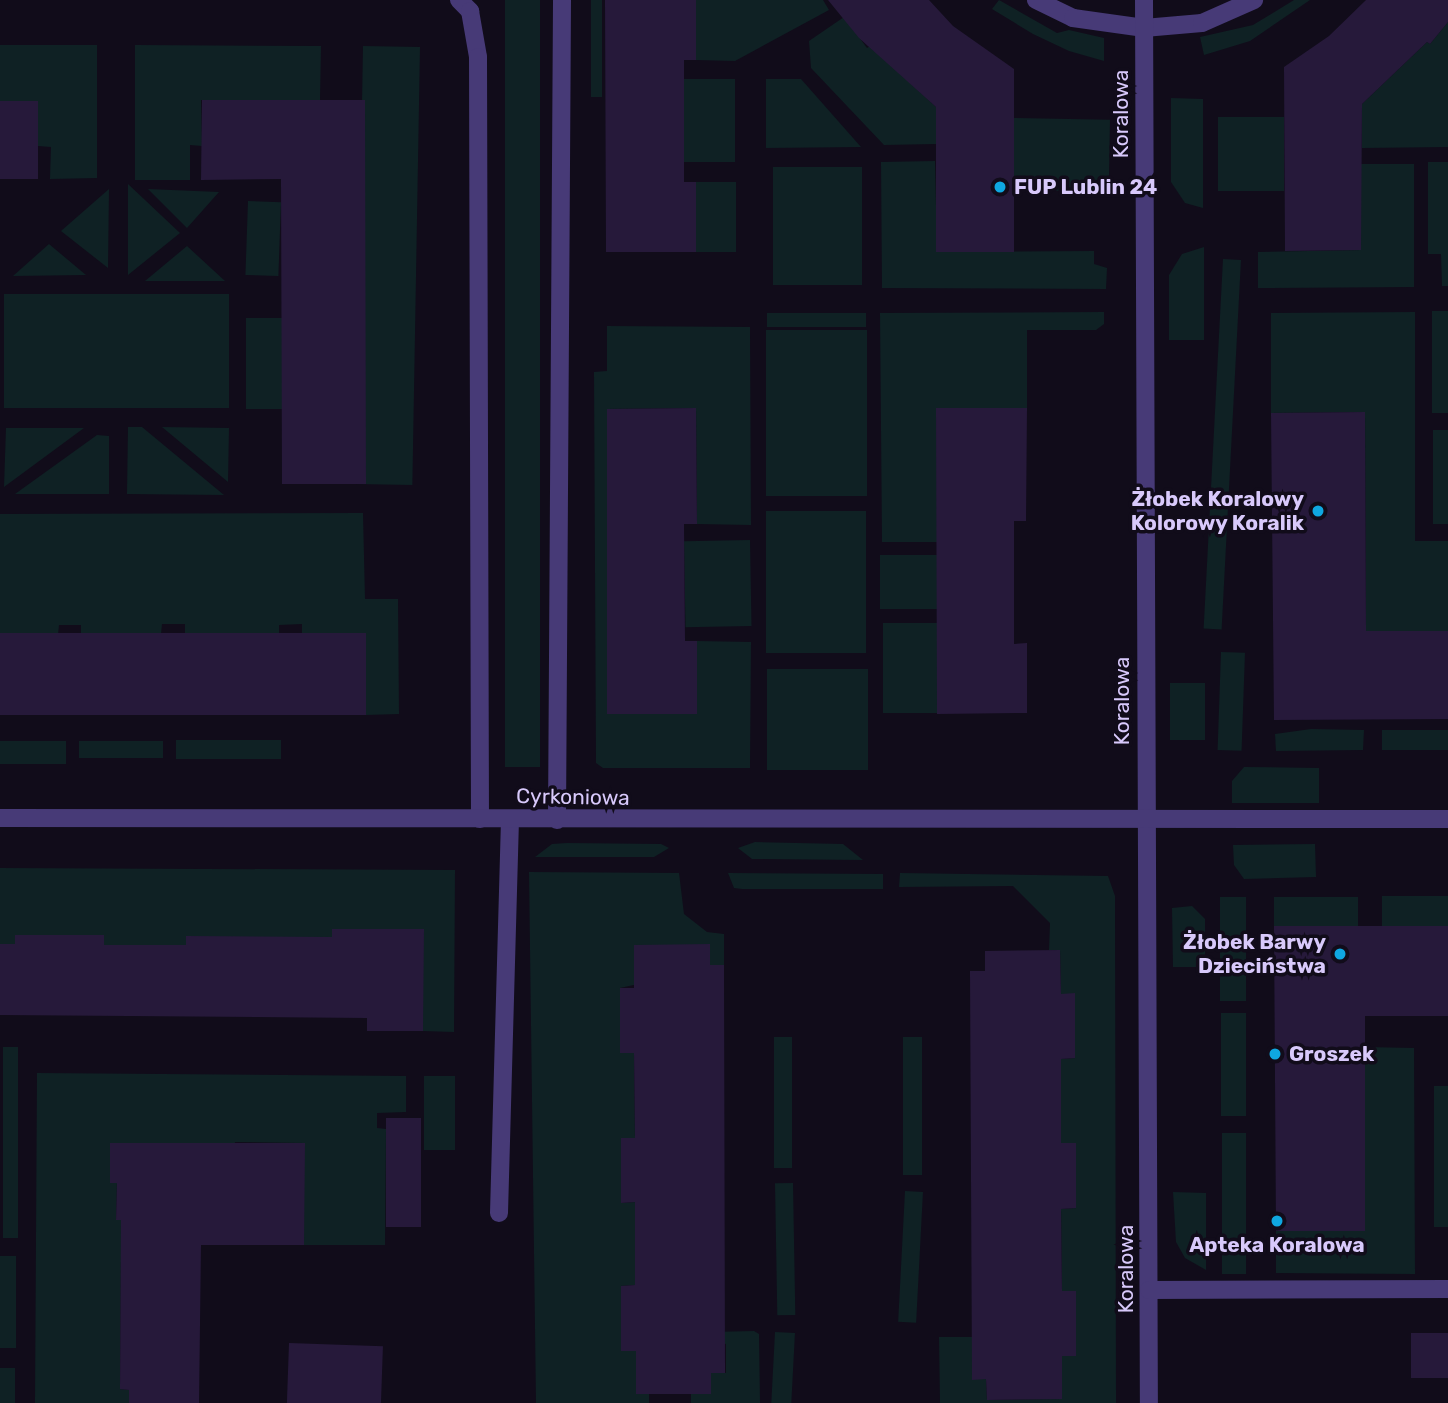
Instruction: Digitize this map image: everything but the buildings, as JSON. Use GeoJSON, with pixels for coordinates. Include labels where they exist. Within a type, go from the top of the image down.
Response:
{"type":"FeatureCollection","features":[{"type":"Feature","properties":{"kind":"street"},"geometry":{"type":"LineString","coordinates":[[460,0],[470,11],[478,57],[480,819]]}},
{"type":"Feature","properties":{"kind":"street"},"geometry":{"type":"LineString","coordinates":[[557,821],[562,0]]}},
{"type":"Feature","properties":{"kind":"street"},"geometry":{"type":"LineString","coordinates":[[1036,0],[1073,18],[1144,28],[1202,23],[1254,0]]}},
{"type":"Feature","properties":{"kind":"street","name":"Koralowa"},"geometry":{"type":"LineString","coordinates":[[1144,0],[1149,1403]]}},
{"type":"Feature","properties":{"kind":"street","name":"Cyrkoniowa"},"geometry":{"type":"LineString","coordinates":[[0,818],[557,821],[1448,819]]}},
{"type":"Feature","properties":{"kind":"street"},"geometry":{"type":"LineString","coordinates":[[499,1213],[510,819]]}},
{"type":"Feature","properties":{"kind":"street"},"geometry":{"type":"LineString","coordinates":[[1149,1290],[1448,1289]]}},
{"type":"Feature","properties":{"kind":"shaded area"},"geometry":{"type":"Polygon","coordinates":[[[505,0],[540,0],[540,767],[505,767],[505,0]]]}},
{"type":"Feature","properties":{"kind":"shaded area"},"geometry":{"type":"Polygon","coordinates":[[[591,0],[602,0],[602,97],[591,97],[591,0]]]}},
{"type":"Feature","properties":{"kind":"shaded area"},"geometry":{"type":"Polygon","coordinates":[[[696,0],[823,0],[829,10],[735,61],[696,60],[696,0]]]}},
{"type":"Feature","properties":{"kind":"shaded area"},"geometry":{"type":"Polygon","coordinates":[[[999,0],[1057,33],[1069,30],[1104,38],[1104,61],[1069,51],[1033,34],[992,9],[999,0]]]}},
{"type":"Feature","properties":{"kind":"shaded area"},"geometry":{"type":"Polygon","coordinates":[[[1294,0],[1310,0],[1250,41],[1204,55],[1200,37],[1253,25],[1294,0]]]}},
{"type":"Feature","properties":{"kind":"shaded area"},"geometry":{"type":"Polygon","coordinates":[[[844,17],[867,48],[870,46],[936,107],[936,144],[884,145],[811,68],[809,41],[844,17]]]}},
{"type":"Feature","properties":{"kind":"shaded area"},"geometry":{"type":"Polygon","coordinates":[[[1448,22],[1448,147],[1362,148],[1362,104],[1427,42],[1430,44],[1448,22]]]}},
{"type":"Feature","properties":{"kind":"shaded area"},"geometry":{"type":"Polygon","coordinates":[[[0,45],[97,45],[97,178],[50,179],[51,147],[38,146],[38,101],[0,101],[0,45]]]}},
{"type":"Feature","properties":{"kind":"shaded area"},"geometry":{"type":"Polygon","coordinates":[[[135,45],[321,46],[320,100],[201,100],[202,146],[190,145],[190,180],[135,180],[135,45]]]}},
{"type":"Feature","properties":{"kind":"shaded area"},"geometry":{"type":"Polygon","coordinates":[[[363,46],[420,47],[412,485],[355,484],[363,46]]]}},
{"type":"Feature","properties":{"kind":"shaded area"},"geometry":{"type":"Polygon","coordinates":[[[684,79],[735,79],[735,162],[684,162],[684,79]]]}},
{"type":"Feature","properties":{"kind":"shaded area"},"geometry":{"type":"Polygon","coordinates":[[[766,79],[801,79],[861,147],[766,148],[766,79]]]}},
{"type":"Feature","properties":{"kind":"shaded area"},"geometry":{"type":"Polygon","coordinates":[[[1171,98],[1203,99],[1203,208],[1185,203],[1171,182],[1171,98]]]}},
{"type":"Feature","properties":{"kind":"shaded area"},"geometry":{"type":"Polygon","coordinates":[[[1218,117],[1284,117],[1284,191],[1218,191],[1218,117]]]}},
{"type":"Feature","properties":{"kind":"shaded area"},"geometry":{"type":"Polygon","coordinates":[[[1014,118],[1110,120],[1109,192],[1013,190],[1014,118]]]}},
{"type":"Feature","properties":{"kind":"shaded area"},"geometry":{"type":"Polygon","coordinates":[[[935,161],[937,252],[1094,251],[1094,264],[1107,268],[1106,289],[882,288],[881,162],[935,161]]]}},
{"type":"Feature","properties":{"kind":"shaded area"},"geometry":{"type":"Polygon","coordinates":[[[1428,162],[1448,162],[1448,286],[1442,286],[1441,254],[1428,254],[1428,162]]]}},
{"type":"Feature","properties":{"kind":"shaded area"},"geometry":{"type":"Polygon","coordinates":[[[1361,164],[1414,164],[1414,287],[1258,288],[1258,252],[1361,250],[1361,164]]]}},
{"type":"Feature","properties":{"kind":"shaded area"},"geometry":{"type":"Polygon","coordinates":[[[773,167],[862,167],[862,285],[773,285],[773,167]]]}},
{"type":"Feature","properties":{"kind":"shaded area"},"geometry":{"type":"Polygon","coordinates":[[[696,182],[736,182],[736,252],[696,252],[696,182]]]}},
{"type":"Feature","properties":{"kind":"shaded area"},"geometry":{"type":"Polygon","coordinates":[[[128,184],[180,233],[128,275],[128,184]]]}},
{"type":"Feature","properties":{"kind":"shaded area"},"geometry":{"type":"Polygon","coordinates":[[[109,189],[108,268],[61,231],[109,189]]]}},
{"type":"Feature","properties":{"kind":"shaded area"},"geometry":{"type":"Polygon","coordinates":[[[148,189],[219,192],[187,228],[148,189]]]}},
{"type":"Feature","properties":{"kind":"shaded area"},"geometry":{"type":"Polygon","coordinates":[[[248,201],[281,202],[278,276],[245,275],[248,201]]]}},
{"type":"Feature","properties":{"kind":"shaded area"},"geometry":{"type":"Polygon","coordinates":[[[49,244],[86,275],[13,276],[49,244]]]}},
{"type":"Feature","properties":{"kind":"shaded area"},"geometry":{"type":"Polygon","coordinates":[[[187,246],[225,281],[145,281],[187,246]]]}},
{"type":"Feature","properties":{"kind":"shaded area"},"geometry":{"type":"Polygon","coordinates":[[[1204,247],[1204,340],[1169,340],[1169,275],[1182,254],[1204,247]]]}},
{"type":"Feature","properties":{"kind":"shaded area"},"geometry":{"type":"Polygon","coordinates":[[[1223,259],[1241,260],[1222,629],[1204,628],[1223,259]]]}},
{"type":"Feature","properties":{"kind":"shaded area"},"geometry":{"type":"Polygon","coordinates":[[[4,294],[229,294],[229,408],[4,408],[4,294]]]}},
{"type":"Feature","properties":{"kind":"shaded area"},"geometry":{"type":"Polygon","coordinates":[[[1432,311],[1448,311],[1448,413],[1432,413],[1432,311]]]}},
{"type":"Feature","properties":{"kind":"shaded area"},"geometry":{"type":"Polygon","coordinates":[[[1104,312],[1104,324],[1096,330],[1027,330],[1027,408],[992,408],[937,542],[882,542],[880,313],[1104,312]]]}},
{"type":"Feature","properties":{"kind":"shaded area"},"geometry":{"type":"Polygon","coordinates":[[[1415,312],[1415,541],[1448,541],[1448,631],[1366,631],[1365,412],[1271,413],[1271,313],[1415,312]]]}},
{"type":"Feature","properties":{"kind":"shaded area"},"geometry":{"type":"Polygon","coordinates":[[[767,313],[866,313],[866,327],[767,327],[767,313]]]}},
{"type":"Feature","properties":{"kind":"shaded area"},"geometry":{"type":"Polygon","coordinates":[[[246,318],[282,318],[282,409],[246,409],[246,318]]]}},
{"type":"Feature","properties":{"kind":"shaded area"},"geometry":{"type":"Polygon","coordinates":[[[607,326],[750,327],[751,525],[697,524],[696,408],[607,409],[607,714],[697,714],[697,641],[751,642],[750,768],[603,768],[596,763],[594,372],[607,371],[607,326]]]}},
{"type":"Feature","properties":{"kind":"shaded area"},"geometry":{"type":"Polygon","coordinates":[[[766,330],[867,330],[867,496],[766,496],[766,330]]]}},
{"type":"Feature","properties":{"kind":"shaded area"},"geometry":{"type":"Polygon","coordinates":[[[128,427],[142,427],[224,495],[127,494],[128,427]]]}},
{"type":"Feature","properties":{"kind":"shaded area"},"geometry":{"type":"Polygon","coordinates":[[[162,427],[229,428],[228,482],[162,427]]]}},
{"type":"Feature","properties":{"kind":"shaded area"},"geometry":{"type":"Polygon","coordinates":[[[6,428],[84,428],[4,487],[6,428]]]}},
{"type":"Feature","properties":{"kind":"shaded area"},"geometry":{"type":"Polygon","coordinates":[[[1433,430],[1448,430],[1448,524],[1433,524],[1433,430]]]}},
{"type":"Feature","properties":{"kind":"shaded area"},"geometry":{"type":"Polygon","coordinates":[[[97,435],[109,436],[109,494],[15,494],[97,435]]]}},
{"type":"Feature","properties":{"kind":"shaded area"},"geometry":{"type":"Polygon","coordinates":[[[766,511],[866,511],[866,653],[766,653],[766,511]]]}},
{"type":"Feature","properties":{"kind":"shaded area"},"geometry":{"type":"Polygon","coordinates":[[[363,513],[365,599],[398,599],[399,714],[366,715],[365,633],[302,633],[302,624],[279,625],[279,633],[185,633],[185,624],[162,624],[161,634],[81,634],[81,625],[59,625],[58,635],[0,635],[0,514],[363,513]]]}},
{"type":"Feature","properties":{"kind":"shaded area"},"geometry":{"type":"Polygon","coordinates":[[[750,540],[752,626],[686,627],[684,541],[750,540]]]}},
{"type":"Feature","properties":{"kind":"shaded area"},"geometry":{"type":"Polygon","coordinates":[[[880,555],[937,555],[937,609],[880,609],[880,555]]]}},
{"type":"Feature","properties":{"kind":"shaded area"},"geometry":{"type":"Polygon","coordinates":[[[883,623],[937,623],[937,713],[883,713],[883,623]]]}},
{"type":"Feature","properties":{"kind":"shaded area"},"geometry":{"type":"Polygon","coordinates":[[[1221,652],[1245,653],[1242,751],[1218,750],[1221,652]]]}},
{"type":"Feature","properties":{"kind":"shaded area"},"geometry":{"type":"Polygon","coordinates":[[[767,669],[868,669],[868,770],[767,770],[767,669]]]}},
{"type":"Feature","properties":{"kind":"shaded area"},"geometry":{"type":"Polygon","coordinates":[[[1170,683],[1205,683],[1205,740],[1170,740],[1170,683]]]}},
{"type":"Feature","properties":{"kind":"shaded area"},"geometry":{"type":"Polygon","coordinates":[[[1311,729],[1364,730],[1363,750],[1276,751],[1275,734],[1311,729]]]}},
{"type":"Feature","properties":{"kind":"shaded area"},"geometry":{"type":"Polygon","coordinates":[[[1382,730],[1448,730],[1448,750],[1382,750],[1382,730]]]}},
{"type":"Feature","properties":{"kind":"shaded area"},"geometry":{"type":"Polygon","coordinates":[[[176,740],[281,740],[281,759],[176,759],[176,740]]]}},
{"type":"Feature","properties":{"kind":"shaded area"},"geometry":{"type":"Polygon","coordinates":[[[0,741],[66,741],[66,764],[0,764],[0,741]]]}},
{"type":"Feature","properties":{"kind":"shaded area"},"geometry":{"type":"Polygon","coordinates":[[[79,741],[163,741],[163,758],[79,758],[79,741]]]}},
{"type":"Feature","properties":{"kind":"shaded area"},"geometry":{"type":"Polygon","coordinates":[[[1244,767],[1319,768],[1319,803],[1232,803],[1232,781],[1244,767]]]}},
{"type":"Feature","properties":{"kind":"shaded area"},"geometry":{"type":"Polygon","coordinates":[[[755,842],[843,844],[863,860],[752,859],[738,848],[755,842]]]}},
{"type":"Feature","properties":{"kind":"shaded area"},"geometry":{"type":"Polygon","coordinates":[[[552,844],[661,844],[669,848],[654,857],[535,857],[552,844]]]}},
{"type":"Feature","properties":{"kind":"shaded area"},"geometry":{"type":"Polygon","coordinates":[[[1315,844],[1316,877],[1244,879],[1234,865],[1233,845],[1315,844]]]}},
{"type":"Feature","properties":{"kind":"shaded area"},"geometry":{"type":"Polygon","coordinates":[[[0,868],[455,870],[454,1032],[423,1031],[423,929],[333,929],[332,946],[186,936],[186,945],[104,945],[104,935],[15,935],[15,944],[0,944],[0,868]]]}},
{"type":"Feature","properties":{"kind":"shaded area"},"geometry":{"type":"Polygon","coordinates":[[[529,872],[679,873],[684,914],[707,932],[724,934],[724,965],[620,988],[620,1053],[634,1053],[635,1138],[621,1138],[621,1203],[635,1202],[635,1285],[621,1286],[621,1351],[636,1351],[636,1394],[649,1394],[649,1403],[536,1403],[529,872]]]}},
{"type":"Feature","properties":{"kind":"shaded area"},"geometry":{"type":"Polygon","coordinates":[[[728,873],[883,874],[883,889],[742,889],[734,888],[728,873]]]}},
{"type":"Feature","properties":{"kind":"shaded area"},"geometry":{"type":"Polygon","coordinates":[[[900,873],[1108,876],[1115,896],[1116,1403],[940,1403],[939,1337],[976,1337],[972,1379],[986,1379],[987,1400],[1062,1399],[1062,1356],[1076,1356],[1075,1291],[1062,1291],[1061,1209],[1076,1208],[1076,1143],[1061,1143],[1061,1059],[1075,1058],[1075,994],[1061,994],[1060,950],[1049,950],[1050,923],[1013,886],[899,887],[900,873]]]}},
{"type":"Feature","properties":{"kind":"shaded area"},"geometry":{"type":"Polygon","coordinates":[[[1382,896],[1448,896],[1448,926],[1382,926],[1382,896]]]}},
{"type":"Feature","properties":{"kind":"shaded area"},"geometry":{"type":"Polygon","coordinates":[[[1220,897],[1246,897],[1246,1001],[1220,1001],[1220,897]]]}},
{"type":"Feature","properties":{"kind":"shaded area"},"geometry":{"type":"Polygon","coordinates":[[[1274,897],[1358,897],[1358,926],[1274,926],[1274,897]]]}},
{"type":"Feature","properties":{"kind":"shaded area"},"geometry":{"type":"Polygon","coordinates":[[[1192,906],[1205,919],[1205,967],[1173,967],[1172,908],[1192,906]]]}},
{"type":"Feature","properties":{"kind":"shaded area"},"geometry":{"type":"Polygon","coordinates":[[[1221,1013],[1246,1013],[1246,1116],[1221,1116],[1221,1013]]]}},
{"type":"Feature","properties":{"kind":"shaded area"},"geometry":{"type":"Polygon","coordinates":[[[774,1037],[792,1037],[792,1168],[774,1168],[774,1037]]]}},
{"type":"Feature","properties":{"kind":"shaded area"},"geometry":{"type":"Polygon","coordinates":[[[903,1037],[922,1037],[922,1175],[903,1175],[903,1037]]]}},
{"type":"Feature","properties":{"kind":"shaded area"},"geometry":{"type":"Polygon","coordinates":[[[3,1047],[18,1047],[18,1238],[3,1238],[3,1047]]]}},
{"type":"Feature","properties":{"kind":"shaded area"},"geometry":{"type":"Polygon","coordinates":[[[1365,1047],[1414,1048],[1415,1274],[1276,1273],[1276,1231],[1365,1231],[1365,1047]]]}},
{"type":"Feature","properties":{"kind":"shaded area"},"geometry":{"type":"Polygon","coordinates":[[[37,1073],[406,1076],[406,1112],[377,1113],[377,1128],[386,1129],[385,1245],[304,1245],[304,1143],[235,1142],[234,1152],[177,1143],[110,1143],[110,1183],[117,1183],[116,1220],[130,1220],[121,1258],[120,1389],[129,1390],[129,1403],[35,1403],[37,1073]]]}},
{"type":"Feature","properties":{"kind":"shaded area"},"geometry":{"type":"Polygon","coordinates":[[[424,1076],[455,1076],[455,1150],[424,1150],[424,1076]]]}},
{"type":"Feature","properties":{"kind":"shaded area"},"geometry":{"type":"Polygon","coordinates":[[[1434,1086],[1448,1086],[1448,1227],[1434,1227],[1434,1086]]]}},
{"type":"Feature","properties":{"kind":"shaded area"},"geometry":{"type":"Polygon","coordinates":[[[1222,1133],[1246,1133],[1246,1274],[1222,1274],[1222,1133]]]}},
{"type":"Feature","properties":{"kind":"shaded area"},"geometry":{"type":"Polygon","coordinates":[[[775,1183],[793,1183],[795,1315],[777,1315],[775,1183]]]}},
{"type":"Feature","properties":{"kind":"shaded area"},"geometry":{"type":"Polygon","coordinates":[[[905,1191],[923,1192],[916,1323],[898,1322],[905,1191]]]}},
{"type":"Feature","properties":{"kind":"shaded area"},"geometry":{"type":"Polygon","coordinates":[[[1173,1192],[1206,1193],[1206,1270],[1185,1258],[1176,1242],[1173,1192]]]}},
{"type":"Feature","properties":{"kind":"shaded area"},"geometry":{"type":"Polygon","coordinates":[[[0,1256],[16,1256],[16,1348],[0,1348],[0,1256]]]}},
{"type":"Feature","properties":{"kind":"shaded area"},"geometry":{"type":"Polygon","coordinates":[[[754,1331],[759,1334],[760,1403],[691,1403],[691,1394],[711,1394],[711,1373],[726,1373],[726,1344],[711,1343],[711,1332],[754,1331]]]}},
{"type":"Feature","properties":{"kind":"shaded area"},"geometry":{"type":"Polygon","coordinates":[[[775,1332],[795,1333],[791,1403],[771,1403],[775,1332]]]}},
{"type":"Feature","properties":{"kind":"shaded area"},"geometry":{"type":"Polygon","coordinates":[[[0,1368],[15,1368],[15,1403],[0,1403],[0,1368]]]}},
{"type":"Feature","properties":{"kind":"place","name":"FUP Lublin 24"},"geometry":{"type":"Point","coordinates":[1000,187]}},
{"type":"Feature","properties":{"kind":"place","name":"Żłobek Koralowy Kolorowy Koralik"},"geometry":{"type":"Point","coordinates":[1318,511]}},
{"type":"Feature","properties":{"kind":"place","name":"Żłobek Barwy Dzieciństwa"},"geometry":{"type":"Point","coordinates":[1340,954]}},
{"type":"Feature","properties":{"kind":"place","name":"Groszek"},"geometry":{"type":"Point","coordinates":[1275,1054]}},
{"type":"Feature","properties":{"kind":"place","name":"Apteka Koralowa"},"geometry":{"type":"Point","coordinates":[1277,1221]}}]}
